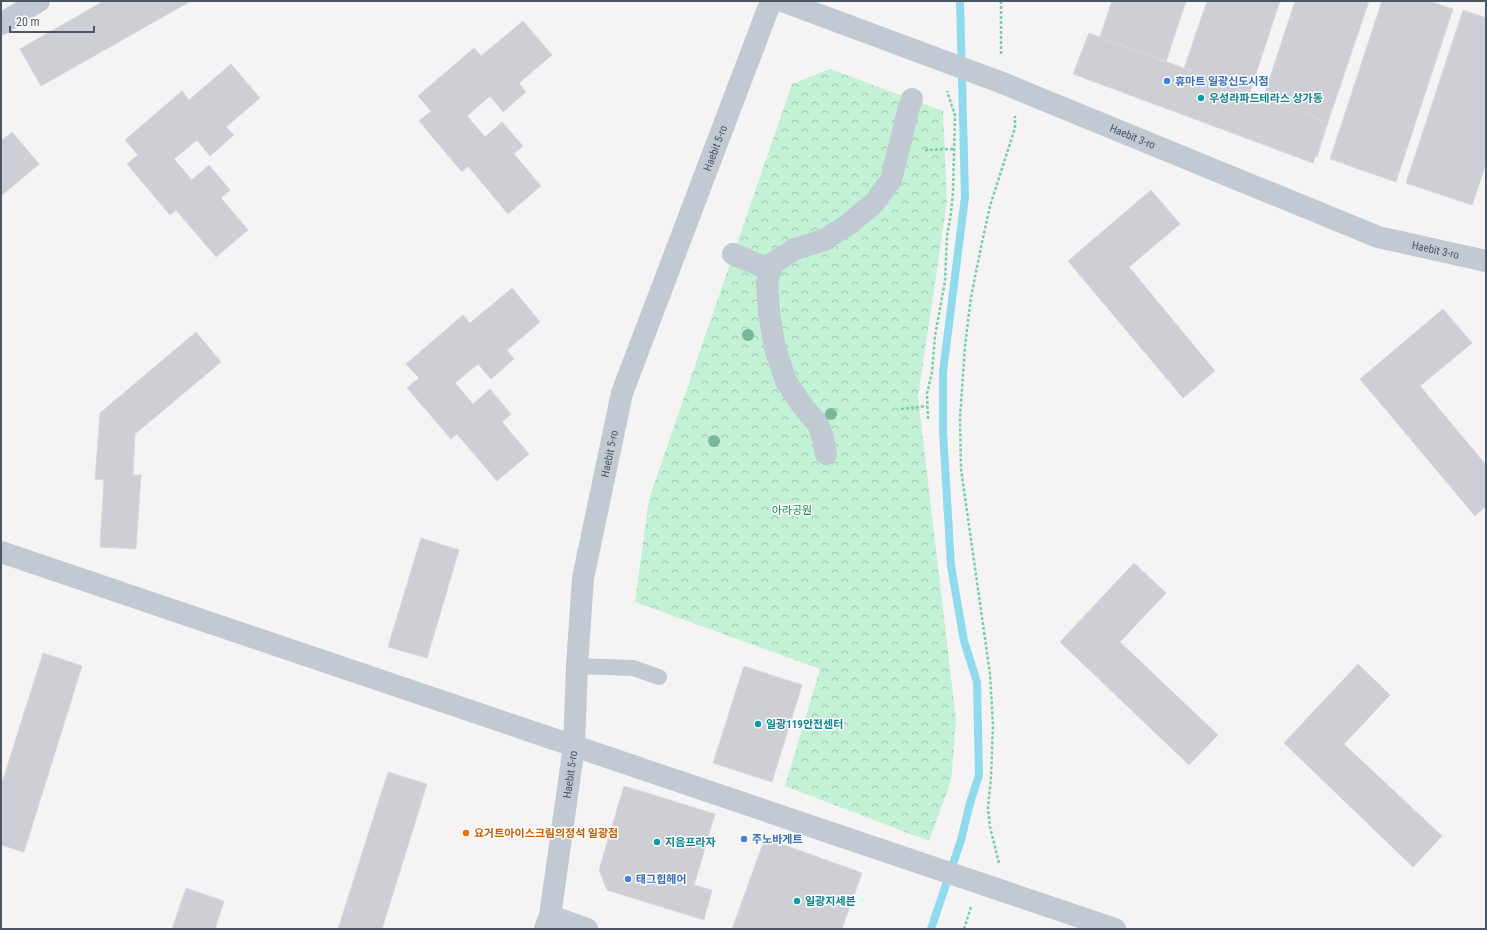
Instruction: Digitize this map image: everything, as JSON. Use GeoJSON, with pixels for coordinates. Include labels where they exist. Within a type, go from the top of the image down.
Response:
{"type":"FeatureCollection","features":[{"type":"Feature","properties":{"kind":"street"},"geometry":{"type":"LineString","coordinates":[[1,24],[39,1]]}},
{"type":"Feature","properties":{"kind":"street","name":"Haebit 5-ro"},"geometry":{"type":"LineString","coordinates":[[547,923],[574,746],[577,666],[583,578],[622,393],[771,1]]}},
{"type":"Feature","properties":{"kind":"street","name":"Haebit 3-ro"},"geometry":{"type":"LineString","coordinates":[[782,1],[1000,82],[1378,236],[1486,261]]}},
{"type":"Feature","properties":{"kind":"street"},"geometry":{"type":"LineString","coordinates":[[826,454],[823,438],[818,424],[801,404],[786,381],[775,348],[769,313],[767,283],[772,264],[795,249],[824,240],[849,224],[874,203],[891,180],[907,113],[912,99]]}},
{"type":"Feature","properties":{"kind":"street"},"geometry":{"type":"LineString","coordinates":[[733,254],[771,270]]}},
{"type":"Feature","properties":{"kind":"street"},"geometry":{"type":"LineString","coordinates":[[1,552],[1115,929]]}},
{"type":"Feature","properties":{"kind":"street"},"geometry":{"type":"LineString","coordinates":[[547,923],[587,929]]}},
{"type":"Feature","properties":{"kind":"lane"},"geometry":{"type":"LineString","coordinates":[[577,666],[633,668],[659,677]]}},
{"type":"Feature","properties":{"kind":"path"},"geometry":{"type":"LineString","coordinates":[[1000,1],[1000,82]]}},
{"type":"Feature","properties":{"kind":"path"},"geometry":{"type":"LineString","coordinates":[[928,419],[927,394],[932,372],[935,336],[945,281],[947,236],[951,213],[955,149],[955,115]]}},
{"type":"Feature","properties":{"kind":"path"},"geometry":{"type":"LineString","coordinates":[[1000,868],[990,827],[988,808],[992,777],[993,725],[990,674],[961,469],[960,418],[964,346],[981,247],[990,206],[1015,128]]}},
{"type":"Feature","properties":{"kind":"path"},"geometry":{"type":"LineString","coordinates":[[933,150],[955,149]]}},
{"type":"Feature","properties":{"kind":"path"},"geometry":{"type":"LineString","coordinates":[[901,409],[927,406]]}},
{"type":"Feature","properties":{"kind":"path"},"geometry":{"type":"LineString","coordinates":[[964,929],[972,904]]}},
{"type":"Feature","properties":{"kind":"green space","name":"아라공원"},"geometry":{"type":"Polygon","coordinates":[[[830,69],[943,111],[947,202],[918,397],[956,720],[951,781],[929,841],[785,786],[820,669],[635,602],[649,499],[792,84],[830,69]]]}},
{"type":"Feature","properties":{"kind":"building"},"geometry":{"type":"Polygon","coordinates":[[[104,1],[191,1],[41,86],[20,49],[104,1]]]}},
{"type":"Feature","properties":{"kind":"building"},"geometry":{"type":"Polygon","coordinates":[[[1112,1],[1186,1],[1154,98],[1087,76],[1112,1]]]}},
{"type":"Feature","properties":{"kind":"building"},"geometry":{"type":"Polygon","coordinates":[[[1207,1],[1280,1],[1238,129],[1171,107],[1207,1]]]}},
{"type":"Feature","properties":{"kind":"building"},"geometry":{"type":"Polygon","coordinates":[[[1295,1],[1369,1],[1317,157],[1251,135],[1295,1]]]}},
{"type":"Feature","properties":{"kind":"building"},"geometry":{"type":"Polygon","coordinates":[[[1382,1],[1429,1],[1453,9],[1396,182],[1330,159],[1382,1]]]}},
{"type":"Feature","properties":{"kind":"building"},"geometry":{"type":"Polygon","coordinates":[[[1463,10],[1486,18],[1486,164],[1472,205],[1406,183],[1463,10]]]}},
{"type":"Feature","properties":{"kind":"building"},"geometry":{"type":"Polygon","coordinates":[[[523,21],[552,55],[519,83],[526,92],[503,112],[490,96],[467,116],[485,137],[502,122],[523,146],[514,154],[541,186],[508,214],[468,166],[462,172],[419,121],[431,111],[418,96],[474,48],[481,56],[523,21]]]}},
{"type":"Feature","properties":{"kind":"building","name":"우성라파드테라스 상가동"},"geometry":{"type":"Polygon","coordinates":[[[1089,33],[1328,122],[1313,163],[1073,74],[1089,33]]]}},
{"type":"Feature","properties":{"kind":"building"},"geometry":{"type":"Polygon","coordinates":[[[231,64],[260,98],[226,127],[234,135],[210,156],[197,140],[174,159],[192,180],[209,165],[230,190],[221,198],[248,230],[216,257],[176,210],[170,215],[127,164],[138,155],[125,140],[182,91],[189,100],[231,64]]]}},
{"type":"Feature","properties":{"kind":"building"},"geometry":{"type":"Polygon","coordinates":[[[12,132],[39,164],[1,196],[1,141],[12,132]]]}},
{"type":"Feature","properties":{"kind":"building"},"geometry":{"type":"Polygon","coordinates":[[[1151,190],[1180,224],[1129,267],[1215,371],[1183,398],[1068,261],[1151,190]]]}},
{"type":"Feature","properties":{"kind":"building"},"geometry":{"type":"Polygon","coordinates":[[[512,288],[540,322],[507,350],[514,359],[491,379],[478,364],[455,383],[473,404],[490,389],[511,414],[502,422],[529,454],[497,481],[457,434],[451,439],[407,388],[419,378],[406,364],[463,315],[470,323],[512,288]]]}},
{"type":"Feature","properties":{"kind":"building"},"geometry":{"type":"Polygon","coordinates":[[[1443,309],[1472,343],[1420,386],[1486,465],[1486,506],[1475,516],[1360,379],[1443,309]]]}},
{"type":"Feature","properties":{"kind":"building"},"geometry":{"type":"Polygon","coordinates":[[[196,332],[221,362],[135,434],[133,475],[141,475],[136,549],[100,547],[104,480],[95,479],[100,413],[196,332]]]}},
{"type":"Feature","properties":{"kind":"building"},"geometry":{"type":"Polygon","coordinates":[[[421,538],[459,550],[427,658],[388,647],[421,538]]]}},
{"type":"Feature","properties":{"kind":"building"},"geometry":{"type":"Polygon","coordinates":[[[1134,563],[1166,593],[1120,642],[1218,735],[1189,765],[1060,642],[1134,563]]]}},
{"type":"Feature","properties":{"kind":"building"},"geometry":{"type":"Polygon","coordinates":[[[43,653],[82,666],[24,852],[1,845],[1,786],[43,653]]]}},
{"type":"Feature","properties":{"kind":"building"},"geometry":{"type":"Polygon","coordinates":[[[1358,664],[1390,695],[1344,744],[1442,836],[1413,867],[1284,743],[1358,664]]]}},
{"type":"Feature","properties":{"kind":"building","name":"일광119안전센터"},"geometry":{"type":"Polygon","coordinates":[[[744,666],[802,685],[772,782],[713,763],[744,666]]]}},
{"type":"Feature","properties":{"kind":"building"},"geometry":{"type":"Polygon","coordinates":[[[388,772],[427,784],[382,929],[338,929],[388,772]]]}},
{"type":"Feature","properties":{"kind":"building","name":"지음프라자"},"geometry":{"type":"Polygon","coordinates":[[[624,786],[715,814],[694,885],[712,890],[704,920],[607,890],[599,870],[624,786]]]}},
{"type":"Feature","properties":{"kind":"building","name":"일광지세븐"},"geometry":{"type":"Polygon","coordinates":[[[765,838],[862,873],[842,929],[732,929],[765,838]]]}},
{"type":"Feature","properties":{"kind":"building"},"geometry":{"type":"Polygon","coordinates":[[[186,888],[224,901],[215,929],[172,929],[186,888]]]}},
{"type":"Feature","properties":{"kind":"waterway"},"geometry":{"type":"LineString","coordinates":[[931,929],[961,840],[970,803],[979,775],[977,682],[964,641],[951,566],[943,432],[943,372],[965,197],[960,1]]}},
{"type":"Feature","properties":{"kind":"place","name":"휴마트 일광신도시점"},"geometry":{"type":"Point","coordinates":[1167,81]}},
{"type":"Feature","properties":{"kind":"place","name":"우성라파드테라스 상가동"},"geometry":{"type":"Point","coordinates":[1201,98]}},
{"type":"Feature","properties":{"kind":"place","name":"일광119안전센터"},"geometry":{"type":"Point","coordinates":[758,724]}},
{"type":"Feature","properties":{"kind":"place","name":"요거트아이스크림의정석 일광점"},"geometry":{"type":"Point","coordinates":[466,833]}},
{"type":"Feature","properties":{"kind":"place","name":"주노바게트"},"geometry":{"type":"Point","coordinates":[744,839]}},
{"type":"Feature","properties":{"kind":"place","name":"지음프라자"},"geometry":{"type":"Point","coordinates":[657,842]}},
{"type":"Feature","properties":{"kind":"place","name":"태그힙헤어"},"geometry":{"type":"Point","coordinates":[628,879]}},
{"type":"Feature","properties":{"kind":"place","name":"일광지세븐"},"geometry":{"type":"Point","coordinates":[797,901]}}]}
